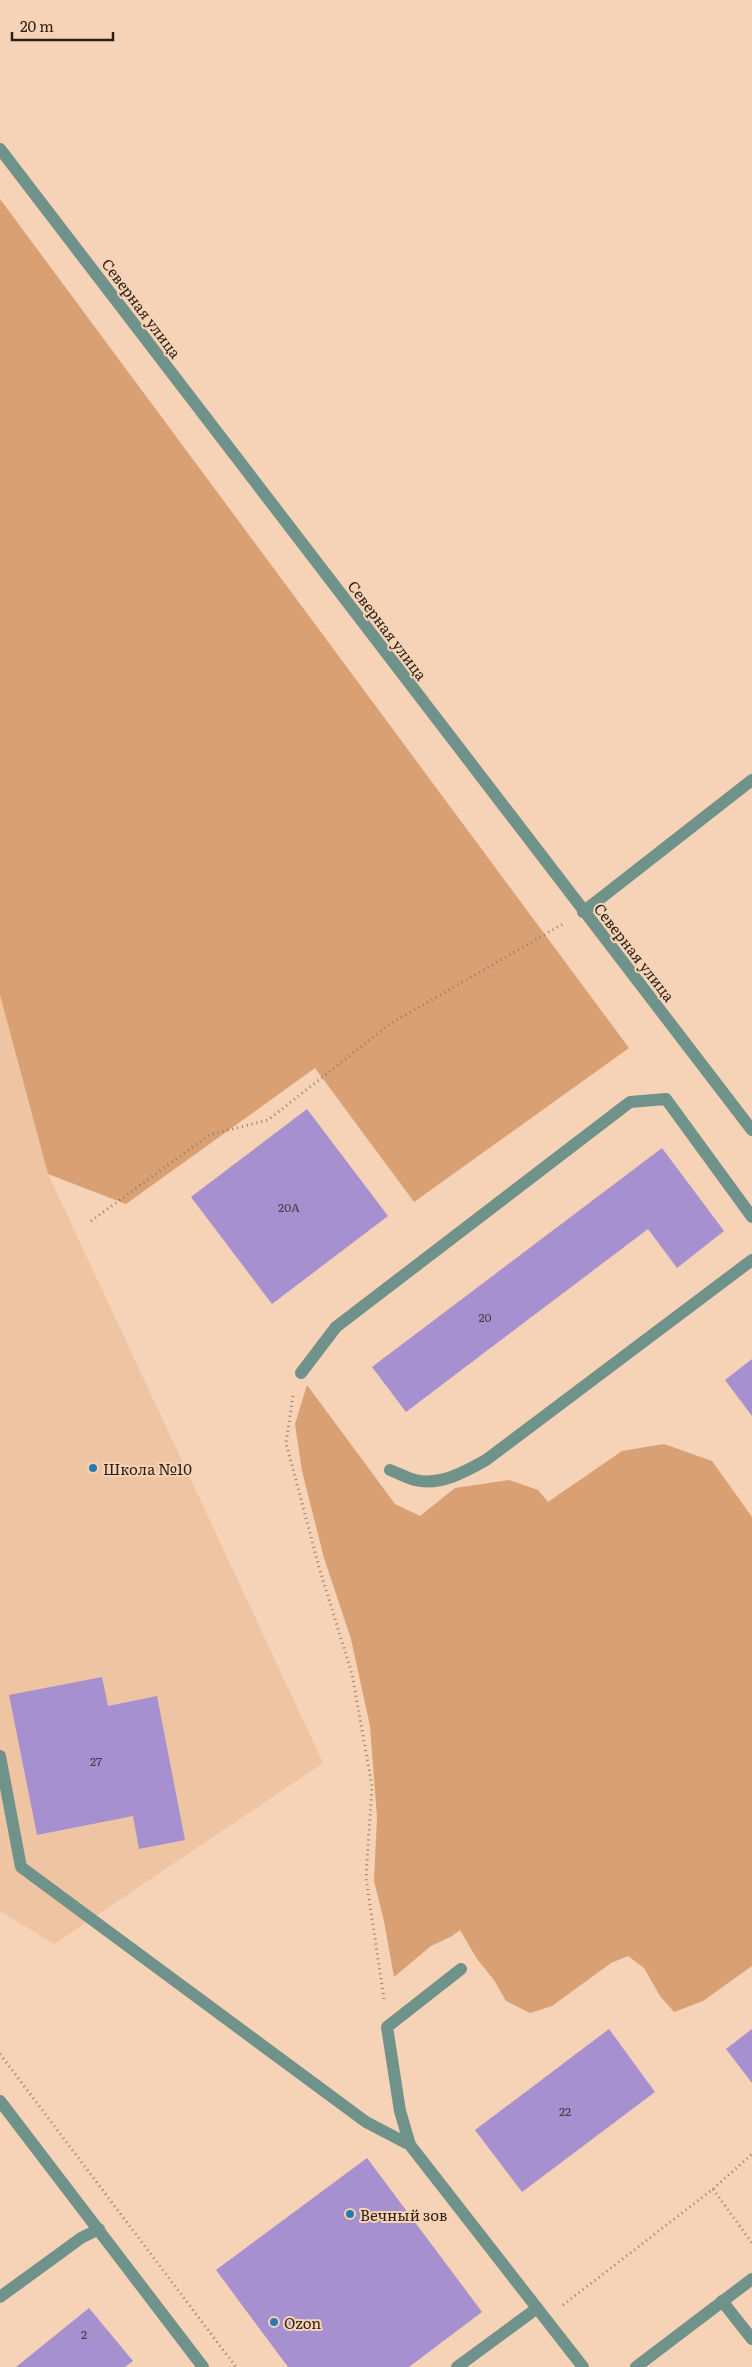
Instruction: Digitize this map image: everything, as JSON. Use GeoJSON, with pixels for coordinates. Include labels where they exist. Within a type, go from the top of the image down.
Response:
{"type":"FeatureCollection","features":[{"type":"Feature","properties":{"kind":"street","name":"Северная улица"},"geometry":{"type":"LineString","coordinates":[[0,149],[752,1130]]}},
{"type":"Feature","properties":{"kind":"street"},"geometry":{"type":"LineString","coordinates":[[584,912],[752,780]]}},
{"type":"Feature","properties":{"kind":"street"},"geometry":{"type":"LineString","coordinates":[[301,1373],[336,1327],[630,1102],[666,1099],[752,1218]]}},
{"type":"Feature","properties":{"kind":"street"},"geometry":{"type":"LineString","coordinates":[[390,1470],[416,1481],[441,1481],[473,1467],[752,1260]]}},
{"type":"Feature","properties":{"kind":"street"},"geometry":{"type":"LineString","coordinates":[[0,1756],[21,1867],[366,2122],[410,2145]]}},
{"type":"Feature","properties":{"kind":"street"},"geometry":{"type":"LineString","coordinates":[[461,1969],[386,2027],[400,2111],[410,2145],[583,2367]]}},
{"type":"Feature","properties":{"kind":"street"},"geometry":{"type":"LineString","coordinates":[[0,2101],[203,2367]]}},
{"type":"Feature","properties":{"kind":"street"},"geometry":{"type":"LineString","coordinates":[[0,2297],[81,2238],[99,2229]]}},
{"type":"Feature","properties":{"kind":"street"},"geometry":{"type":"LineString","coordinates":[[636,2367],[752,2279]]}},
{"type":"Feature","properties":{"kind":"street"},"geometry":{"type":"LineString","coordinates":[[722,2301],[752,2339]]}},
{"type":"Feature","properties":{"kind":"street"},"geometry":{"type":"LineString","coordinates":[[457,2367],[536,2309]]}},
{"type":"Feature","properties":{"kind":"path"},"geometry":{"type":"LineString","coordinates":[[91,1221],[208,1135],[268,1120],[390,1024],[584,912]]}},
{"type":"Feature","properties":{"kind":"path"},"geometry":{"type":"LineString","coordinates":[[301,1373],[290,1405],[286,1442],[319,1567],[352,1674],[372,1786],[366,1878],[386,2027]]}},
{"type":"Feature","properties":{"kind":"path"},"geometry":{"type":"LineString","coordinates":[[0,2054],[236,2367]]}},
{"type":"Feature","properties":{"kind":"path"},"geometry":{"type":"LineString","coordinates":[[546,2319],[713,2190],[752,2154]]}},
{"type":"Feature","properties":{"kind":"path"},"geometry":{"type":"LineString","coordinates":[[713,2190],[752,2243]]}},
{"type":"Feature","properties":{"kind":"shaded area"},"geometry":{"type":"Polygon","coordinates":[[[0,199],[629,1048],[414,1202],[315,1068],[126,1204],[48,1174],[0,995],[0,199]]]}},
{"type":"Feature","properties":{"kind":"shaded area","name":"Школа №10"},"geometry":{"type":"Polygon","coordinates":[[[0,995],[48,1174],[323,1763],[54,1944],[0,1911],[0,995]]]}},
{"type":"Feature","properties":{"kind":"shaded area"},"geometry":{"type":"Polygon","coordinates":[[[307,1385],[395,1504],[420,1516],[455,1488],[509,1480],[538,1490],[548,1502],[622,1451],[664,1444],[712,1461],[752,1517],[752,1966],[703,2001],[674,2012],[660,1996],[644,1968],[628,1956],[611,1963],[552,2006],[530,2013],[506,2001],[494,1980],[477,1959],[460,1930],[431,1946],[394,1977],[384,1921],[374,1881],[377,1817],[370,1726],[351,1639],[324,1558],[302,1471],[295,1424],[307,1385]]]}},
{"type":"Feature","properties":{"kind":"building"},"geometry":{"type":"Polygon","coordinates":[[[307,1109],[388,1216],[272,1304],[191,1197],[307,1109]]]}},
{"type":"Feature","properties":{"kind":"building"},"geometry":{"type":"Polygon","coordinates":[[[662,1148],[724,1231],[677,1268],[648,1229],[406,1412],[372,1367],[662,1148]]]}},
{"type":"Feature","properties":{"kind":"building"},"geometry":{"type":"Polygon","coordinates":[[[752,1359],[752,1416],[725,1380],[752,1359]]]}},
{"type":"Feature","properties":{"kind":"building"},"geometry":{"type":"Polygon","coordinates":[[[102,1677],[108,1706],[157,1696],[185,1840],[139,1849],[133,1816],[37,1835],[9,1695],[102,1677]]]}},
{"type":"Feature","properties":{"kind":"building"},"geometry":{"type":"Polygon","coordinates":[[[609,2029],[655,2092],[522,2192],[475,2130],[609,2029]]]}},
{"type":"Feature","properties":{"kind":"building"},"geometry":{"type":"Polygon","coordinates":[[[752,2029],[752,2083],[726,2049],[752,2029]]]}},
{"type":"Feature","properties":{"kind":"building","name":"Вечный зов"},"geometry":{"type":"Polygon","coordinates":[[[367,2158],[482,2312],[409,2367],[288,2367],[216,2270],[367,2158]]]}},
{"type":"Feature","properties":{"kind":"building"},"geometry":{"type":"Polygon","coordinates":[[[89,2308],[133,2361],[125,2367],[16,2367],[89,2308]]]}},
{"type":"Feature","properties":{"kind":"place","name":"Школа №10"},"geometry":{"type":"Point","coordinates":[93,1468]}},
{"type":"Feature","properties":{"kind":"place","name":"Вечный зов"},"geometry":{"type":"Point","coordinates":[350,2214]}},
{"type":"Feature","properties":{"kind":"place","name":"Ozon"},"geometry":{"type":"Point","coordinates":[274,2322]}}]}
